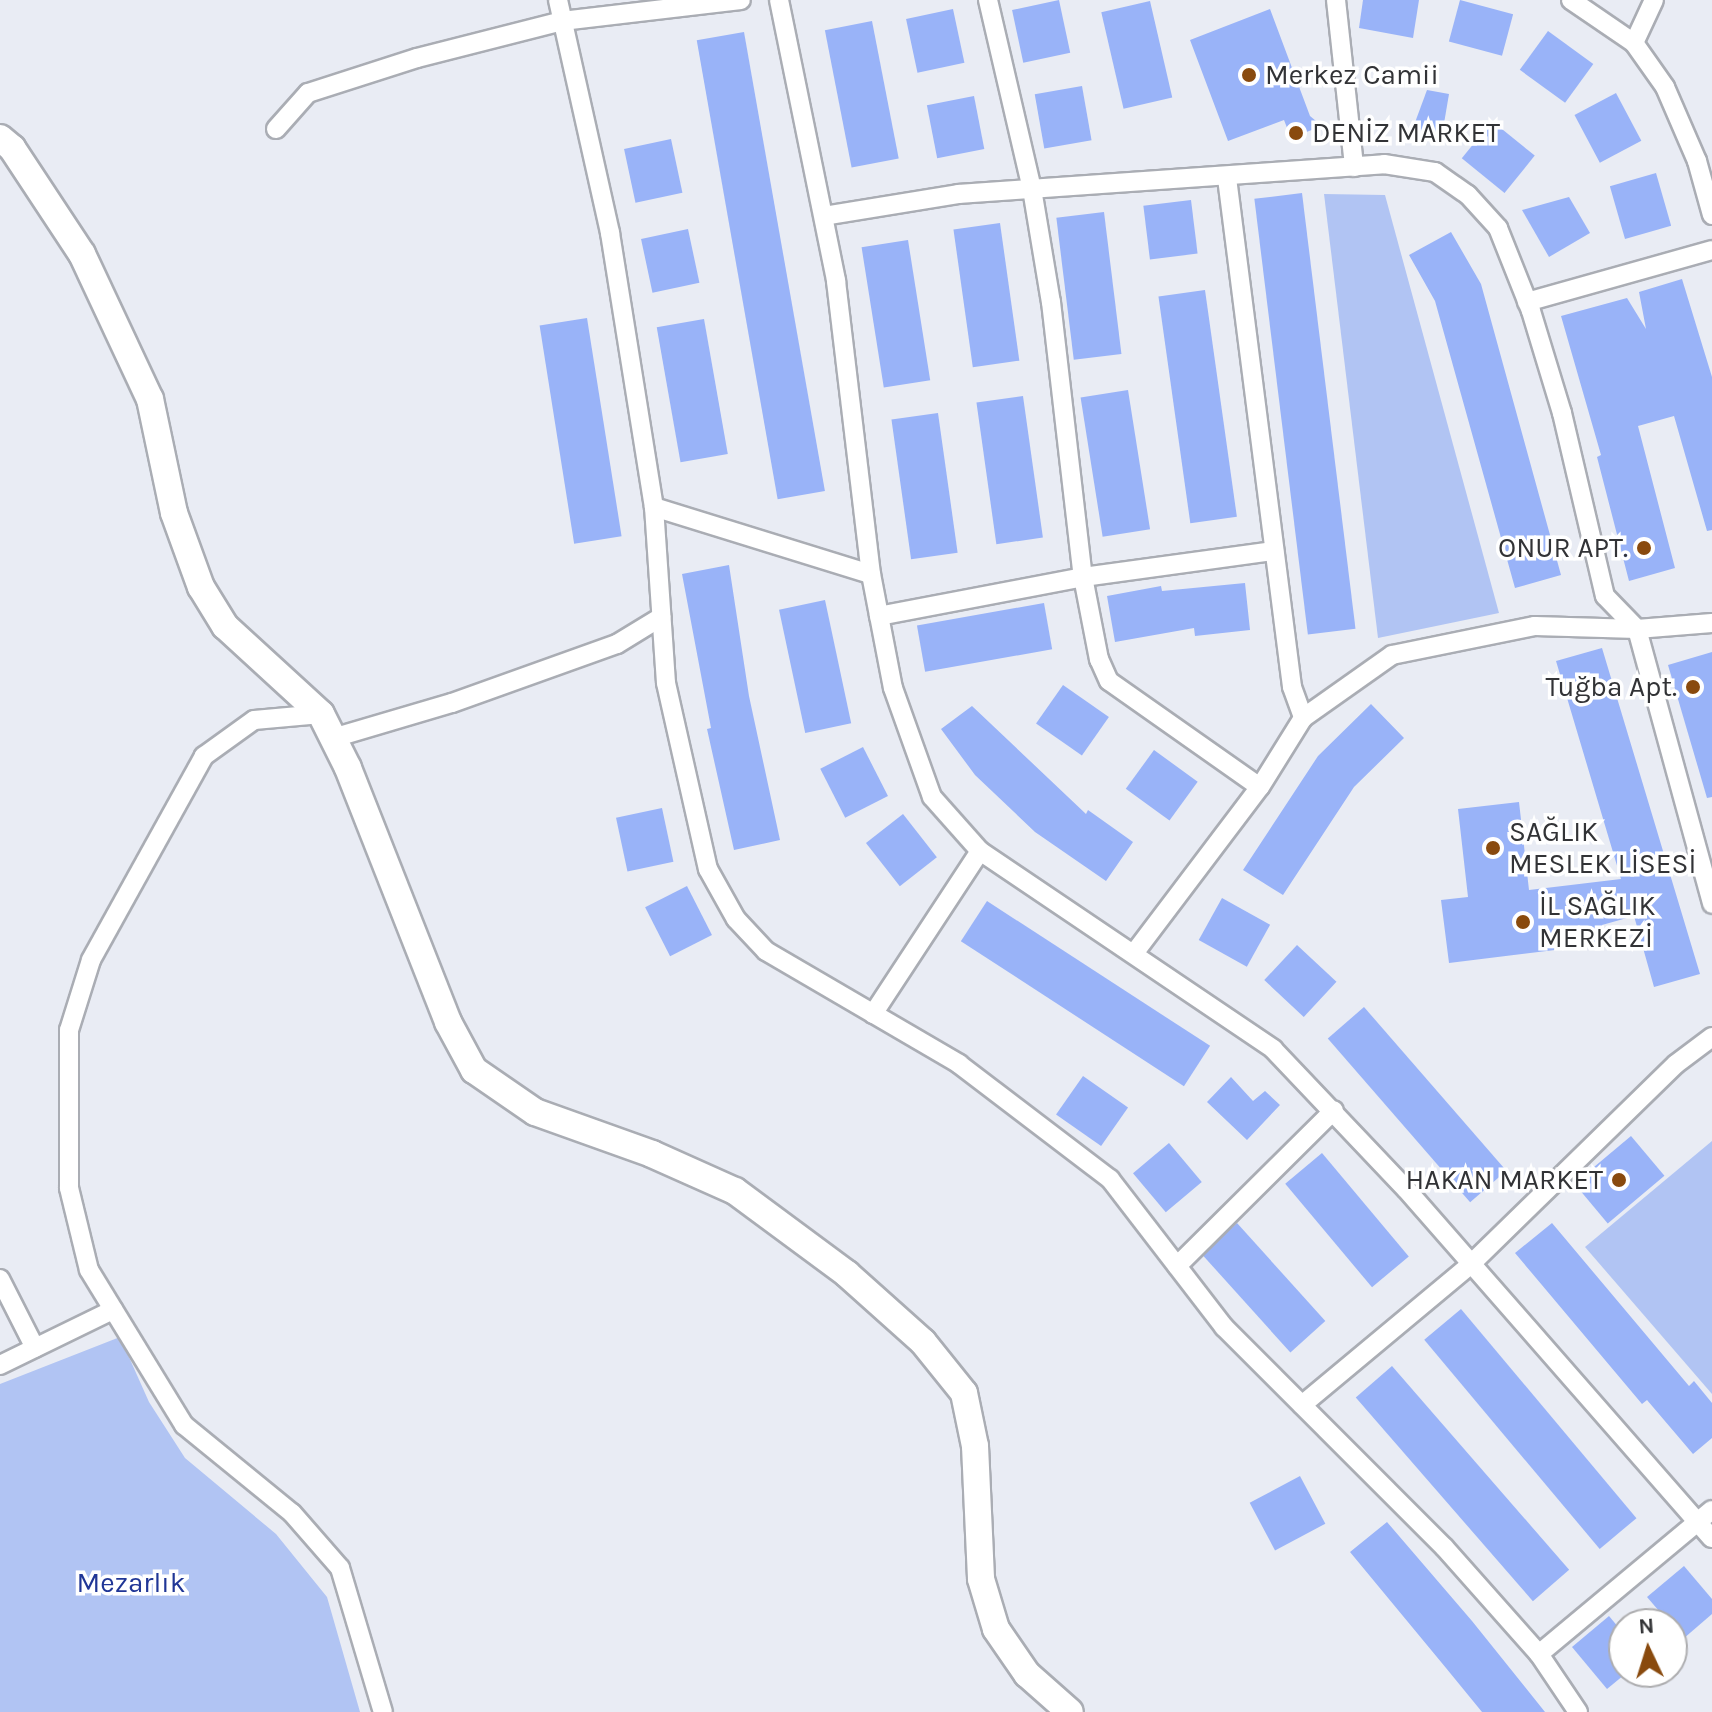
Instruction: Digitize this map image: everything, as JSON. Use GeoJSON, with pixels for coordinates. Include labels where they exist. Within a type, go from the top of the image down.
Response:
{"type":"FeatureCollection","features":[{"type":"Feature","properties":{"kind":"street"},"geometry":{"type":"LineString","coordinates":[[558,0],[610,233],[654,507],[666,683],[708,869],[736,919],[766,951],[959,1064],[1110,1179],[1224,1327],[1444,1547],[1539,1654],[1578,1712]]}},
{"type":"Feature","properties":{"kind":"street"},"geometry":{"type":"LineString","coordinates":[[276,129],[308,93],[327,85],[562,21],[741,0]]}},
{"type":"Feature","properties":{"kind":"street"},"geometry":{"type":"LineString","coordinates":[[779,0],[824,216],[879,616],[912,750],[932,797],[980,851],[1135,952],[1273,1049],[1334,1110],[1471,1264],[1705,1515],[1712,1538]]}},
{"type":"Feature","properties":{"kind":"street"},"geometry":{"type":"LineString","coordinates":[[988,0],[1032,189],[1051,302],[1083,577],[1099,659],[1109,681],[1260,787]]}},
{"type":"Feature","properties":{"kind":"street"},"geometry":{"type":"LineString","coordinates":[[1336,0],[1354,167]]}},
{"type":"Feature","properties":{"kind":"street"},"geometry":{"type":"LineString","coordinates":[[1571,0],[1634,43],[1665,87],[1697,161],[1712,215]]}},
{"type":"Feature","properties":{"kind":"street"},"geometry":{"type":"LineString","coordinates":[[1634,43],[1654,0]]}},
{"type":"Feature","properties":{"kind":"street"},"geometry":{"type":"LineString","coordinates":[[0,138],[12,148],[82,254],[150,399],[174,513],[201,587],[225,626],[321,714],[392,892],[474,1070],[535,1112],[652,1154],[735,1191],[869,1293],[923,1342],[964,1393],[975,1446],[981,1579],[996,1629],[1027,1674],[1070,1712]]}},
{"type":"Feature","properties":{"kind":"street"},"geometry":{"type":"LineString","coordinates":[[824,216],[1032,189],[1227,178],[1384,164],[1435,172],[1468,195],[1498,228],[1527,302],[1562,413],[1605,596],[1637,629],[1712,904]]}},
{"type":"Feature","properties":{"kind":"street"},"geometry":{"type":"LineString","coordinates":[[1227,178],[1292,687],[1303,718]]}},
{"type":"Feature","properties":{"kind":"street"},"geometry":{"type":"LineString","coordinates":[[1527,302],[1712,250]]}},
{"type":"Feature","properties":{"kind":"street"},"geometry":{"type":"LineString","coordinates":[[654,507],[871,574]]}},
{"type":"Feature","properties":{"kind":"street"},"geometry":{"type":"LineString","coordinates":[[879,616],[1083,577],[1274,551]]}},
{"type":"Feature","properties":{"kind":"street"},"geometry":{"type":"LineString","coordinates":[[333,738],[452,703],[617,644],[661,617]]}},
{"type":"Feature","properties":{"kind":"street"},"geometry":{"type":"LineString","coordinates":[[1135,952],[1260,787],[1303,718],[1392,655],[1535,626],[1637,629],[1712,623]]}},
{"type":"Feature","properties":{"kind":"street"},"geometry":{"type":"LineString","coordinates":[[321,714],[254,720],[204,756],[91,960],[69,1030],[69,1188],[89,1270],[184,1425],[292,1513],[340,1568],[383,1712]]}},
{"type":"Feature","properties":{"kind":"street"},"geometry":{"type":"LineString","coordinates":[[873,1014],[980,851]]}},
{"type":"Feature","properties":{"kind":"street"},"geometry":{"type":"LineString","coordinates":[[1302,1405],[1471,1264],[1676,1064],[1712,1037]]}},
{"type":"Feature","properties":{"kind":"street"},"geometry":{"type":"LineString","coordinates":[[1177,1266],[1334,1110]]}},
{"type":"Feature","properties":{"kind":"street"},"geometry":{"type":"LineString","coordinates":[[0,1279],[35,1348]]}},
{"type":"Feature","properties":{"kind":"street"},"geometry":{"type":"LineString","coordinates":[[0,1365],[113,1310]]}},
{"type":"Feature","properties":{"kind":"street"},"geometry":{"type":"LineString","coordinates":[[1539,1654],[1705,1515]]}},
{"type":"Feature","properties":{"kind":"green space"},"geometry":{"type":"Polygon","coordinates":[[[1324,194],[1385,195],[1499,613],[1378,638],[1324,194]]]}},
{"type":"Feature","properties":{"kind":"green space"},"geometry":{"type":"Polygon","coordinates":[[[1712,1141],[1712,1394],[1585,1247],[1712,1141]]]}},
{"type":"Feature","properties":{"kind":"green space","name":"Mezarlık"},"geometry":{"type":"Polygon","coordinates":[[[120,1337],[149,1402],[185,1458],[276,1534],[327,1597],[360,1712],[0,1712],[0,1384],[120,1337]]]}},
{"type":"Feature","properties":{"kind":"building"},"geometry":{"type":"Polygon","coordinates":[[[1059,0],[1070,53],[1023,63],[1012,10],[1059,0]]]}},
{"type":"Feature","properties":{"kind":"building"},"geometry":{"type":"Polygon","coordinates":[[[1363,0],[1419,0],[1413,38],[1359,28],[1363,0]]]}},
{"type":"Feature","properties":{"kind":"building"},"geometry":{"type":"Polygon","coordinates":[[[1460,0],[1513,14],[1502,56],[1449,42],[1460,0]]]}},
{"type":"Feature","properties":{"kind":"building"},"geometry":{"type":"Polygon","coordinates":[[[1150,1],[1172,97],[1124,109],[1101,12],[1150,1]]]}},
{"type":"Feature","properties":{"kind":"building"},"geometry":{"type":"Polygon","coordinates":[[[953,9],[964,63],[917,73],[906,19],[953,9]]]}},
{"type":"Feature","properties":{"kind":"building","name":"Merkez Camii"},"geometry":{"type":"Polygon","coordinates":[[[1270,9],[1310,116],[1322,126],[1291,138],[1284,120],[1228,141],[1190,40],[1270,9]]]}},
{"type":"Feature","properties":{"kind":"building"},"geometry":{"type":"Polygon","coordinates":[[[872,21],[899,158],[852,168],[825,30],[872,21]]]}},
{"type":"Feature","properties":{"kind":"building"},"geometry":{"type":"Polygon","coordinates":[[[1548,31],[1593,64],[1565,103],[1520,70],[1548,31]]]}},
{"type":"Feature","properties":{"kind":"building"},"geometry":{"type":"Polygon","coordinates":[[[744,32],[825,491],[778,499],[697,40],[744,32]]]}},
{"type":"Feature","properties":{"kind":"building"},"geometry":{"type":"Polygon","coordinates":[[[1082,86],[1092,140],[1044,148],[1035,94],[1082,86]]]}},
{"type":"Feature","properties":{"kind":"building"},"geometry":{"type":"Polygon","coordinates":[[[1427,90],[1449,94],[1441,141],[1410,136],[1427,90]]]}},
{"type":"Feature","properties":{"kind":"building"},"geometry":{"type":"Polygon","coordinates":[[[1616,93],[1641,141],[1600,163],[1575,115],[1616,93]]]}},
{"type":"Feature","properties":{"kind":"building"},"geometry":{"type":"Polygon","coordinates":[[[974,96],[984,149],[937,158],[927,105],[974,96]]]}},
{"type":"Feature","properties":{"kind":"building"},"geometry":{"type":"Polygon","coordinates":[[[1492,121],[1535,156],[1505,193],[1462,158],[1492,121]]]}},
{"type":"Feature","properties":{"kind":"building"},"geometry":{"type":"Polygon","coordinates":[[[671,139],[682,193],[635,203],[624,149],[671,139]]]}},
{"type":"Feature","properties":{"kind":"building"},"geometry":{"type":"Polygon","coordinates":[[[1656,173],[1671,226],[1625,239],[1610,186],[1656,173]]]}},
{"type":"Feature","properties":{"kind":"building"},"geometry":{"type":"Polygon","coordinates":[[[1302,193],[1356,629],[1308,635],[1254,199],[1302,193]]]}},
{"type":"Feature","properties":{"kind":"building"},"geometry":{"type":"Polygon","coordinates":[[[1569,197],[1590,233],[1549,257],[1522,210],[1569,197]]]}},
{"type":"Feature","properties":{"kind":"building"},"geometry":{"type":"Polygon","coordinates":[[[1191,200],[1198,254],[1150,259],[1143,206],[1191,200]]]}},
{"type":"Feature","properties":{"kind":"building"},"geometry":{"type":"Polygon","coordinates":[[[1104,212],[1121,354],[1074,360],[1056,218],[1104,212]]]}},
{"type":"Feature","properties":{"kind":"building"},"geometry":{"type":"Polygon","coordinates":[[[1000,223],[1019,361],[973,367],[953,230],[1000,223]]]}},
{"type":"Feature","properties":{"kind":"building"},"geometry":{"type":"Polygon","coordinates":[[[688,229],[699,283],[652,293],[641,239],[688,229]]]}},
{"type":"Feature","properties":{"kind":"building"},"geometry":{"type":"Polygon","coordinates":[[[1451,232],[1481,284],[1561,575],[1515,588],[1435,301],[1409,255],[1451,232]]]}},
{"type":"Feature","properties":{"kind":"building"},"geometry":{"type":"Polygon","coordinates":[[[908,240],[930,380],[884,388],[862,247],[908,240]]]}},
{"type":"Feature","properties":{"kind":"building"},"geometry":{"type":"Polygon","coordinates":[[[1682,279],[1712,377],[1712,530],[1707,531],[1674,416],[1638,426],[1675,568],[1629,581],[1597,457],[1601,455],[1561,316],[1627,298],[1646,329],[1639,292],[1682,279]]]}},
{"type":"Feature","properties":{"kind":"building"},"geometry":{"type":"Polygon","coordinates":[[[1205,290],[1237,517],[1190,523],[1158,297],[1205,290]]]}},
{"type":"Feature","properties":{"kind":"building"},"geometry":{"type":"Polygon","coordinates":[[[587,318],[622,536],[574,544],[540,326],[587,318]]]}},
{"type":"Feature","properties":{"kind":"building"},"geometry":{"type":"Polygon","coordinates":[[[704,319],[728,454],[681,462],[657,327],[704,319]]]}},
{"type":"Feature","properties":{"kind":"building"},"geometry":{"type":"Polygon","coordinates":[[[1128,390],[1150,529],[1103,537],[1081,398],[1128,390]]]}},
{"type":"Feature","properties":{"kind":"building"},"geometry":{"type":"Polygon","coordinates":[[[1023,396],[1043,538],[996,544],[976,403],[1023,396]]]}},
{"type":"Feature","properties":{"kind":"building"},"geometry":{"type":"Polygon","coordinates":[[[938,413],[958,553],[911,559],[891,420],[938,413]]]}},
{"type":"Feature","properties":{"kind":"building"},"geometry":{"type":"Polygon","coordinates":[[[729,565],[749,696],[780,840],[734,850],[707,729],[711,728],[682,574],[729,565]]]}},
{"type":"Feature","properties":{"kind":"building"},"geometry":{"type":"Polygon","coordinates":[[[1245,583],[1250,630],[1195,636],[1194,628],[1115,642],[1107,596],[1161,586],[1162,591],[1245,583]]]}},
{"type":"Feature","properties":{"kind":"building"},"geometry":{"type":"Polygon","coordinates":[[[825,600],[851,723],[805,733],[779,610],[825,600]]]}},
{"type":"Feature","properties":{"kind":"building"},"geometry":{"type":"Polygon","coordinates":[[[1044,603],[1052,649],[925,672],[917,625],[1044,603]]]}},
{"type":"Feature","properties":{"kind":"building"},"geometry":{"type":"Polygon","coordinates":[[[1602,648],[1700,974],[1654,987],[1634,916],[1602,925],[1604,944],[1449,963],[1441,900],[1468,897],[1458,809],[1519,802],[1529,890],[1621,879],[1556,661],[1602,648]]]}},
{"type":"Feature","properties":{"kind":"building"},"geometry":{"type":"Polygon","coordinates":[[[1712,652],[1712,797],[1707,798],[1668,665],[1712,652]]]}},
{"type":"Feature","properties":{"kind":"building"},"geometry":{"type":"Polygon","coordinates":[[[1063,685],[1109,717],[1082,756],[1036,724],[1063,685]]]}},
{"type":"Feature","properties":{"kind":"building"},"geometry":{"type":"Polygon","coordinates":[[[1371,704],[1404,738],[1354,787],[1283,895],[1243,870],[1318,756],[1371,704]]]}},
{"type":"Feature","properties":{"kind":"building"},"geometry":{"type":"Polygon","coordinates":[[[972,706],[1086,814],[1088,810],[1133,842],[1106,881],[1035,832],[975,775],[941,729],[972,706]]]}},
{"type":"Feature","properties":{"kind":"building"},"geometry":{"type":"Polygon","coordinates":[[[863,747],[888,796],[845,818],[820,769],[863,747]]]}},
{"type":"Feature","properties":{"kind":"building"},"geometry":{"type":"Polygon","coordinates":[[[1154,750],[1198,782],[1169,821],[1126,789],[1154,750]]]}},
{"type":"Feature","properties":{"kind":"building"},"geometry":{"type":"Polygon","coordinates":[[[662,808],[673,862],[627,872],[616,818],[662,808]]]}},
{"type":"Feature","properties":{"kind":"building"},"geometry":{"type":"Polygon","coordinates":[[[903,814],[937,857],[900,886],[866,843],[903,814]]]}},
{"type":"Feature","properties":{"kind":"building"},"geometry":{"type":"Polygon","coordinates":[[[687,886],[712,935],[670,956],[645,907],[687,886]]]}},
{"type":"Feature","properties":{"kind":"building"},"geometry":{"type":"Polygon","coordinates":[[[1222,898],[1270,925],[1247,967],[1199,940],[1222,898]]]}},
{"type":"Feature","properties":{"kind":"building"},"geometry":{"type":"Polygon","coordinates":[[[987,901],[1210,1046],[1184,1086],[961,941],[987,901]]]}},
{"type":"Feature","properties":{"kind":"building"},"geometry":{"type":"Polygon","coordinates":[[[1297,945],[1336,982],[1304,1017],[1264,980],[1297,945]]]}},
{"type":"Feature","properties":{"kind":"building"},"geometry":{"type":"Polygon","coordinates":[[[1364,1007],[1506,1171],[1470,1202],[1328,1038],[1364,1007]]]}},
{"type":"Feature","properties":{"kind":"building"},"geometry":{"type":"Polygon","coordinates":[[[1083,1076],[1128,1108],[1101,1146],[1056,1115],[1083,1076]]]}},
{"type":"Feature","properties":{"kind":"building"},"geometry":{"type":"Polygon","coordinates":[[[1231,1077],[1253,1101],[1265,1091],[1280,1105],[1247,1140],[1207,1102],[1231,1077]]]}},
{"type":"Feature","properties":{"kind":"building","name":"HAKAN MARKET"},"geometry":{"type":"Polygon","coordinates":[[[1631,1136],[1664,1176],[1608,1223],[1574,1184],[1631,1136]]]}},
{"type":"Feature","properties":{"kind":"building"},"geometry":{"type":"Polygon","coordinates":[[[1169,1143],[1202,1182],[1166,1212],[1133,1173],[1169,1143]]]}},
{"type":"Feature","properties":{"kind":"building"},"geometry":{"type":"Polygon","coordinates":[[[1322,1153],[1409,1256],[1372,1287],[1285,1184],[1322,1153]]]}},
{"type":"Feature","properties":{"kind":"building"},"geometry":{"type":"Polygon","coordinates":[[[1237,1223],[1325,1321],[1290,1353],[1202,1254],[1237,1223]]]}},
{"type":"Feature","properties":{"kind":"building"},"geometry":{"type":"Polygon","coordinates":[[[1552,1223],[1689,1386],[1694,1381],[1712,1403],[1712,1438],[1693,1454],[1647,1400],[1642,1404],[1515,1253],[1552,1223]]]}},
{"type":"Feature","properties":{"kind":"building"},"geometry":{"type":"Polygon","coordinates":[[[1461,1309],[1636,1518],[1600,1549],[1424,1340],[1461,1309]]]}},
{"type":"Feature","properties":{"kind":"building"},"geometry":{"type":"Polygon","coordinates":[[[1392,1366],[1569,1570],[1533,1601],[1356,1397],[1392,1366]]]}},
{"type":"Feature","properties":{"kind":"building"},"geometry":{"type":"Polygon","coordinates":[[[1300,1476],[1325,1524],[1275,1550],[1250,1503],[1300,1476]]]}},
{"type":"Feature","properties":{"kind":"building"},"geometry":{"type":"Polygon","coordinates":[[[1387,1522],[1545,1712],[1482,1712],[1350,1552],[1387,1522]]]}},
{"type":"Feature","properties":{"kind":"building"},"geometry":{"type":"Polygon","coordinates":[[[1684,1566],[1712,1599],[1712,1614],[1688,1635],[1688,1608],[1656,1608],[1647,1597],[1684,1566]]]}},
{"type":"Feature","properties":{"kind":"building"},"geometry":{"type":"Polygon","coordinates":[[[1608,1617],[1608,1688],[1607,1689],[1572,1647],[1608,1617]]]}},
{"type":"Feature","properties":{"kind":"place","name":"Merkez Camii"},"geometry":{"type":"Point","coordinates":[1249,75]}},
{"type":"Feature","properties":{"kind":"place","name":"DENİZ MARKET"},"geometry":{"type":"Point","coordinates":[1296,133]}},
{"type":"Feature","properties":{"kind":"place","name":"ONUR APT."},"geometry":{"type":"Point","coordinates":[1644,548]}},
{"type":"Feature","properties":{"kind":"place","name":"Tuğba Apt."},"geometry":{"type":"Point","coordinates":[1693,687]}},
{"type":"Feature","properties":{"kind":"place","name":"SAĞLIK MESLEK LİSESİ"},"geometry":{"type":"Point","coordinates":[1493,848]}},
{"type":"Feature","properties":{"kind":"place","name":"İL SAĞLIK MERKEZİ"},"geometry":{"type":"Point","coordinates":[1523,922]}},
{"type":"Feature","properties":{"kind":"place","name":"HAKAN MARKET"},"geometry":{"type":"Point","coordinates":[1619,1180]}}]}
